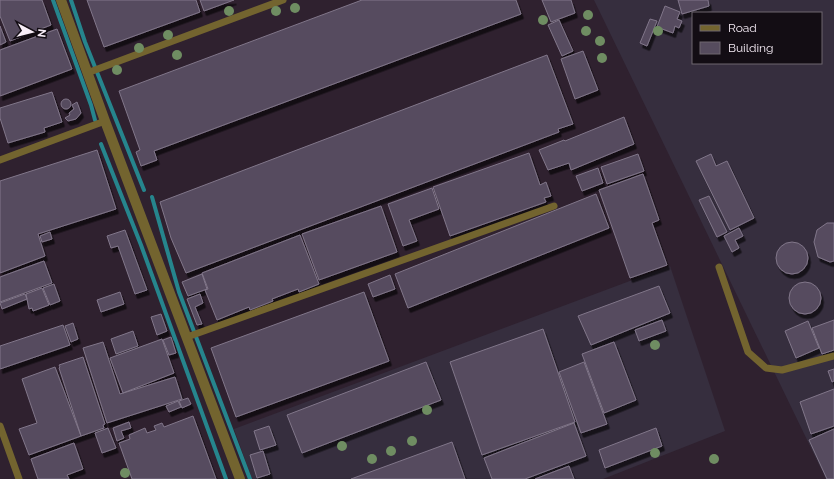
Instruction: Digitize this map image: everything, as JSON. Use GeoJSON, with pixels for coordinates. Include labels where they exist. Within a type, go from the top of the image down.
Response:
{"type":"FeatureCollection","features":[{"type":"Feature","properties":{"kind":"street"},"geometry":{"type":"LineString","coordinates":[[61,0],[240,479]]}},
{"type":"Feature","properties":{"kind":"lane"},"geometry":{"type":"LineString","coordinates":[[87,73],[282,0]]}},
{"type":"Feature","properties":{"kind":"lane"},"geometry":{"type":"LineString","coordinates":[[0,160],[105,121]]}},
{"type":"Feature","properties":{"kind":"lane"},"geometry":{"type":"LineString","coordinates":[[187,337],[554,206]]}},
{"type":"Feature","properties":{"kind":"lane"},"geometry":{"type":"LineString","coordinates":[[720,268],[748,352],[766,368],[782,370],[834,356]]}},
{"type":"Feature","properties":{"kind":"lane"},"geometry":{"type":"LineString","coordinates":[[0,426],[20,479]]}},
{"type":"Feature","properties":{"kind":"shaded area"},"geometry":{"type":"Polygon","coordinates":[[[594,0],[834,0],[834,479],[826,479],[594,0]]]}},
{"type":"Feature","properties":{"kind":"shaded area"},"geometry":{"type":"Polygon","coordinates":[[[670,266],[725,431],[603,479],[252,479],[234,429],[670,266]]]}},
{"type":"Feature","properties":{"kind":"building"},"geometry":{"type":"Polygon","coordinates":[[[0,0],[42,0],[51,25],[10,41],[0,16],[0,0]]]}},
{"type":"Feature","properties":{"kind":"building"},"geometry":{"type":"Polygon","coordinates":[[[87,0],[196,0],[200,12],[104,47],[87,0]]]}},
{"type":"Feature","properties":{"kind":"building"},"geometry":{"type":"Polygon","coordinates":[[[200,0],[234,0],[204,11],[200,0]]]}},
{"type":"Feature","properties":{"kind":"building"},"geometry":{"type":"Polygon","coordinates":[[[362,0],[516,0],[521,14],[154,151],[157,160],[141,166],[136,152],[140,150],[119,91],[362,0]]]}},
{"type":"Feature","properties":{"kind":"building"},"geometry":{"type":"Polygon","coordinates":[[[542,0],[571,0],[575,13],[551,22],[542,0]]]}},
{"type":"Feature","properties":{"kind":"building"},"geometry":{"type":"Polygon","coordinates":[[[678,0],[708,0],[709,6],[682,14],[678,0]]]}},
{"type":"Feature","properties":{"kind":"building"},"geometry":{"type":"Polygon","coordinates":[[[665,6],[680,12],[677,19],[682,21],[679,28],[675,26],[673,33],[657,27],[665,6]]]}},
{"type":"Feature","properties":{"kind":"building"},"geometry":{"type":"Polygon","coordinates":[[[650,19],[657,21],[647,46],[640,43],[650,19]]]}},
{"type":"Feature","properties":{"kind":"building"},"geometry":{"type":"Polygon","coordinates":[[[559,20],[573,51],[562,56],[548,25],[559,20]]]}},
{"type":"Feature","properties":{"kind":"building"},"geometry":{"type":"Polygon","coordinates":[[[0,26],[6,42],[0,45],[0,26]]]}},
{"type":"Feature","properties":{"kind":"building"},"geometry":{"type":"Polygon","coordinates":[[[57,29],[72,69],[0,96],[0,50],[57,29]]]}},
{"type":"Feature","properties":{"kind":"building"},"geometry":{"type":"Polygon","coordinates":[[[583,51],[598,90],[575,99],[561,59],[583,51]]]}},
{"type":"Feature","properties":{"kind":"building"},"geometry":{"type":"Polygon","coordinates":[[[547,55],[573,124],[558,129],[559,132],[186,273],[171,238],[160,202],[547,55]]]}},
{"type":"Feature","properties":{"kind":"building"},"geometry":{"type":"Polygon","coordinates":[[[52,92],[62,122],[44,128],[45,132],[8,143],[0,118],[0,108],[52,92]]]}},
{"type":"Feature","properties":{"kind":"building"},"geometry":{"type":"Polygon","coordinates":[[[64,99],[68,99],[71,104],[68,109],[64,109],[61,106],[61,102],[64,99]]]}},
{"type":"Feature","properties":{"kind":"building"},"geometry":{"type":"Polygon","coordinates":[[[77,102],[81,113],[76,119],[68,121],[65,118],[70,115],[69,113],[74,109],[72,105],[77,102]]]}},
{"type":"Feature","properties":{"kind":"building"},"geometry":{"type":"Polygon","coordinates":[[[624,117],[634,144],[571,170],[569,163],[548,170],[539,150],[624,117]]]}},
{"type":"Feature","properties":{"kind":"building"},"geometry":{"type":"Polygon","coordinates":[[[97,150],[116,209],[38,234],[45,256],[0,273],[0,181],[97,150]]]}},
{"type":"Feature","properties":{"kind":"building"},"geometry":{"type":"Polygon","coordinates":[[[529,153],[540,185],[546,182],[551,196],[544,198],[546,202],[450,236],[433,187],[529,153]]]}},
{"type":"Feature","properties":{"kind":"building"},"geometry":{"type":"Polygon","coordinates":[[[638,154],[644,171],[607,184],[601,167],[638,154]]]}},
{"type":"Feature","properties":{"kind":"building"},"geometry":{"type":"Polygon","coordinates":[[[711,154],[716,166],[727,161],[754,218],[730,230],[696,161],[711,154]]]}},
{"type":"Feature","properties":{"kind":"building"},"geometry":{"type":"Polygon","coordinates":[[[598,168],[603,183],[582,191],[576,176],[598,168]]]}},
{"type":"Feature","properties":{"kind":"building"},"geometry":{"type":"Polygon","coordinates":[[[643,174],[659,220],[652,223],[667,265],[630,278],[599,190],[643,174]]]}},
{"type":"Feature","properties":{"kind":"building"},"geometry":{"type":"Polygon","coordinates":[[[432,188],[439,209],[409,220],[417,241],[403,246],[388,204],[432,188]]]}},
{"type":"Feature","properties":{"kind":"building"},"geometry":{"type":"Polygon","coordinates":[[[596,194],[609,228],[408,308],[395,274],[596,194]]]}},
{"type":"Feature","properties":{"kind":"building"},"geometry":{"type":"Polygon","coordinates":[[[709,196],[727,232],[717,237],[699,200],[709,196]]]}},
{"type":"Feature","properties":{"kind":"building"},"geometry":{"type":"Polygon","coordinates":[[[381,206],[397,252],[319,280],[302,234],[381,206]]]}},
{"type":"Feature","properties":{"kind":"building"},"geometry":{"type":"Polygon","coordinates":[[[827,223],[834,223],[834,261],[830,262],[818,257],[814,242],[817,230],[827,223]]]}},
{"type":"Feature","properties":{"kind":"building"},"geometry":{"type":"Polygon","coordinates":[[[739,228],[743,236],[735,240],[739,248],[732,252],[724,236],[739,228]]]}},
{"type":"Feature","properties":{"kind":"building"},"geometry":{"type":"Polygon","coordinates":[[[125,230],[147,290],[135,294],[118,246],[111,248],[107,236],[125,230]]]}},
{"type":"Feature","properties":{"kind":"building"},"geometry":{"type":"Polygon","coordinates":[[[50,232],[52,239],[42,242],[40,236],[50,232]]]}},
{"type":"Feature","properties":{"kind":"building"},"geometry":{"type":"Polygon","coordinates":[[[300,235],[319,284],[299,292],[298,289],[272,299],[273,301],[250,310],[249,307],[217,320],[205,290],[208,289],[202,273],[300,235]]]}},
{"type":"Feature","properties":{"kind":"building"},"geometry":{"type":"Polygon","coordinates":[[[789,242],[795,242],[805,249],[808,258],[807,264],[801,271],[795,274],[789,274],[779,267],[776,261],[776,255],[783,245],[789,242]]]}},
{"type":"Feature","properties":{"kind":"building"},"geometry":{"type":"Polygon","coordinates":[[[44,261],[52,283],[0,302],[0,277],[44,261]]]}},
{"type":"Feature","properties":{"kind":"building"},"geometry":{"type":"Polygon","coordinates":[[[202,274],[207,289],[188,296],[182,282],[202,274]]]}},
{"type":"Feature","properties":{"kind":"building"},"geometry":{"type":"Polygon","coordinates":[[[390,275],[395,289],[373,297],[368,284],[390,275]]]}},
{"type":"Feature","properties":{"kind":"building"},"geometry":{"type":"Polygon","coordinates":[[[802,282],[808,282],[818,289],[821,298],[820,304],[814,311],[808,314],[802,314],[792,307],[789,301],[789,295],[796,285],[802,282]]]}},
{"type":"Feature","properties":{"kind":"building"},"geometry":{"type":"Polygon","coordinates":[[[54,284],[60,301],[50,305],[43,288],[54,284]]]}},
{"type":"Feature","properties":{"kind":"building"},"geometry":{"type":"Polygon","coordinates":[[[659,286],[670,313],[591,345],[578,316],[659,286]]]}},
{"type":"Feature","properties":{"kind":"building"},"geometry":{"type":"Polygon","coordinates":[[[42,288],[49,305],[33,311],[32,308],[29,309],[26,294],[42,288]]]}},
{"type":"Feature","properties":{"kind":"building"},"geometry":{"type":"Polygon","coordinates":[[[120,292],[124,304],[101,312],[97,300],[120,292]]]}},
{"type":"Feature","properties":{"kind":"building"},"geometry":{"type":"Polygon","coordinates":[[[364,292],[389,361],[236,417],[211,348],[364,292]]]}},
{"type":"Feature","properties":{"kind":"building"},"geometry":{"type":"Polygon","coordinates":[[[25,294],[27,299],[2,309],[0,303],[25,294]]]}},
{"type":"Feature","properties":{"kind":"building"},"geometry":{"type":"Polygon","coordinates":[[[200,294],[203,303],[195,307],[202,324],[197,325],[187,299],[200,294]]]}},
{"type":"Feature","properties":{"kind":"building"},"geometry":{"type":"Polygon","coordinates":[[[161,314],[167,331],[157,335],[151,317],[161,314]]]}},
{"type":"Feature","properties":{"kind":"building"},"geometry":{"type":"Polygon","coordinates":[[[662,320],[666,331],[639,341],[635,330],[662,320]]]}},
{"type":"Feature","properties":{"kind":"building"},"geometry":{"type":"Polygon","coordinates":[[[834,320],[834,350],[822,354],[812,328],[834,320]]]}},
{"type":"Feature","properties":{"kind":"building"},"geometry":{"type":"Polygon","coordinates":[[[808,321],[819,348],[796,358],[785,331],[808,321]]]}},
{"type":"Feature","properties":{"kind":"building"},"geometry":{"type":"Polygon","coordinates":[[[73,323],[78,339],[71,342],[65,326],[73,323]]]}},
{"type":"Feature","properties":{"kind":"building"},"geometry":{"type":"Polygon","coordinates":[[[63,325],[70,345],[0,369],[0,346],[63,325]]]}},
{"type":"Feature","properties":{"kind":"building"},"geometry":{"type":"Polygon","coordinates":[[[543,329],[575,422],[482,455],[450,362],[543,329]]]}},
{"type":"Feature","properties":{"kind":"building"},"geometry":{"type":"Polygon","coordinates":[[[133,331],[138,346],[116,354],[111,339],[133,331]]]}},
{"type":"Feature","properties":{"kind":"building"},"geometry":{"type":"Polygon","coordinates":[[[171,337],[176,353],[169,355],[163,340],[171,337]]]}},
{"type":"Feature","properties":{"kind":"building"},"geometry":{"type":"Polygon","coordinates":[[[162,339],[174,373],[123,393],[110,358],[162,339]]]}},
{"type":"Feature","properties":{"kind":"building"},"geometry":{"type":"Polygon","coordinates":[[[103,342],[120,394],[175,377],[182,399],[107,423],[83,348],[103,342]]]}},
{"type":"Feature","properties":{"kind":"building"},"geometry":{"type":"Polygon","coordinates":[[[614,342],[636,400],[604,413],[582,354],[614,342]]]}},
{"type":"Feature","properties":{"kind":"building"},"geometry":{"type":"Polygon","coordinates":[[[83,357],[105,424],[103,425],[104,428],[81,436],[59,365],[83,357]]]}},
{"type":"Feature","properties":{"kind":"building"},"geometry":{"type":"Polygon","coordinates":[[[426,362],[441,400],[302,453],[287,415],[426,362]]]}},
{"type":"Feature","properties":{"kind":"building"},"geometry":{"type":"Polygon","coordinates":[[[584,362],[607,424],[581,433],[559,372],[584,362]]]}},
{"type":"Feature","properties":{"kind":"building"},"geometry":{"type":"Polygon","coordinates":[[[55,367],[81,436],[29,455],[19,429],[37,423],[22,379],[55,367]]]}},
{"type":"Feature","properties":{"kind":"building"},"geometry":{"type":"Polygon","coordinates":[[[834,369],[834,381],[832,382],[828,371],[834,369]]]}},
{"type":"Feature","properties":{"kind":"building"},"geometry":{"type":"Polygon","coordinates":[[[834,389],[834,426],[811,434],[800,402],[834,389]]]}},
{"type":"Feature","properties":{"kind":"building"},"geometry":{"type":"Polygon","coordinates":[[[188,398],[191,404],[182,408],[179,401],[188,398]]]}},
{"type":"Feature","properties":{"kind":"building"},"geometry":{"type":"Polygon","coordinates":[[[178,401],[181,407],[169,412],[166,406],[178,401]]]}},
{"type":"Feature","properties":{"kind":"building"},"geometry":{"type":"Polygon","coordinates":[[[193,416],[216,479],[132,479],[119,443],[130,439],[129,435],[145,428],[147,433],[156,430],[154,426],[162,423],[164,427],[193,416]]]}},
{"type":"Feature","properties":{"kind":"building"},"geometry":{"type":"Polygon","coordinates":[[[129,422],[131,428],[121,431],[124,438],[117,441],[113,428],[129,422]]]}},
{"type":"Feature","properties":{"kind":"building"},"geometry":{"type":"Polygon","coordinates":[[[574,423],[586,456],[525,479],[492,479],[484,458],[574,423]]]}},
{"type":"Feature","properties":{"kind":"building"},"geometry":{"type":"Polygon","coordinates":[[[269,426],[276,445],[260,450],[254,431],[269,426]]]}},
{"type":"Feature","properties":{"kind":"building"},"geometry":{"type":"Polygon","coordinates":[[[108,428],[116,448],[102,453],[95,433],[108,428]]]}},
{"type":"Feature","properties":{"kind":"building"},"geometry":{"type":"Polygon","coordinates":[[[656,428],[662,446],[605,468],[599,450],[656,428]]]}},
{"type":"Feature","properties":{"kind":"building"},"geometry":{"type":"Polygon","coordinates":[[[834,429],[834,479],[827,479],[809,440],[834,429]]]}},
{"type":"Feature","properties":{"kind":"building"},"geometry":{"type":"Polygon","coordinates":[[[452,442],[465,479],[351,479],[452,442]]]}},
{"type":"Feature","properties":{"kind":"building"},"geometry":{"type":"Polygon","coordinates":[[[74,443],[83,469],[67,475],[69,479],[38,479],[31,459],[74,443]]]}},
{"type":"Feature","properties":{"kind":"building"},"geometry":{"type":"Polygon","coordinates":[[[263,451],[270,474],[257,478],[250,455],[263,451]]]}},
{"type":"Feature","properties":{"kind":"building"},"geometry":{"type":"Polygon","coordinates":[[[569,466],[574,479],[535,479],[569,466]]]}},
{"type":"Feature","properties":{"kind":"waterway"},"geometry":{"type":"LineString","coordinates":[[53,0],[95,120]]}},
{"type":"Feature","properties":{"kind":"waterway"},"geometry":{"type":"LineString","coordinates":[[71,0],[85,42],[144,190]]}},
{"type":"Feature","properties":{"kind":"waterway"},"geometry":{"type":"LineString","coordinates":[[101,144],[141,245],[226,479]]}},
{"type":"Feature","properties":{"kind":"waterway"},"geometry":{"type":"LineString","coordinates":[[152,197],[179,292],[250,479]]}}]}
